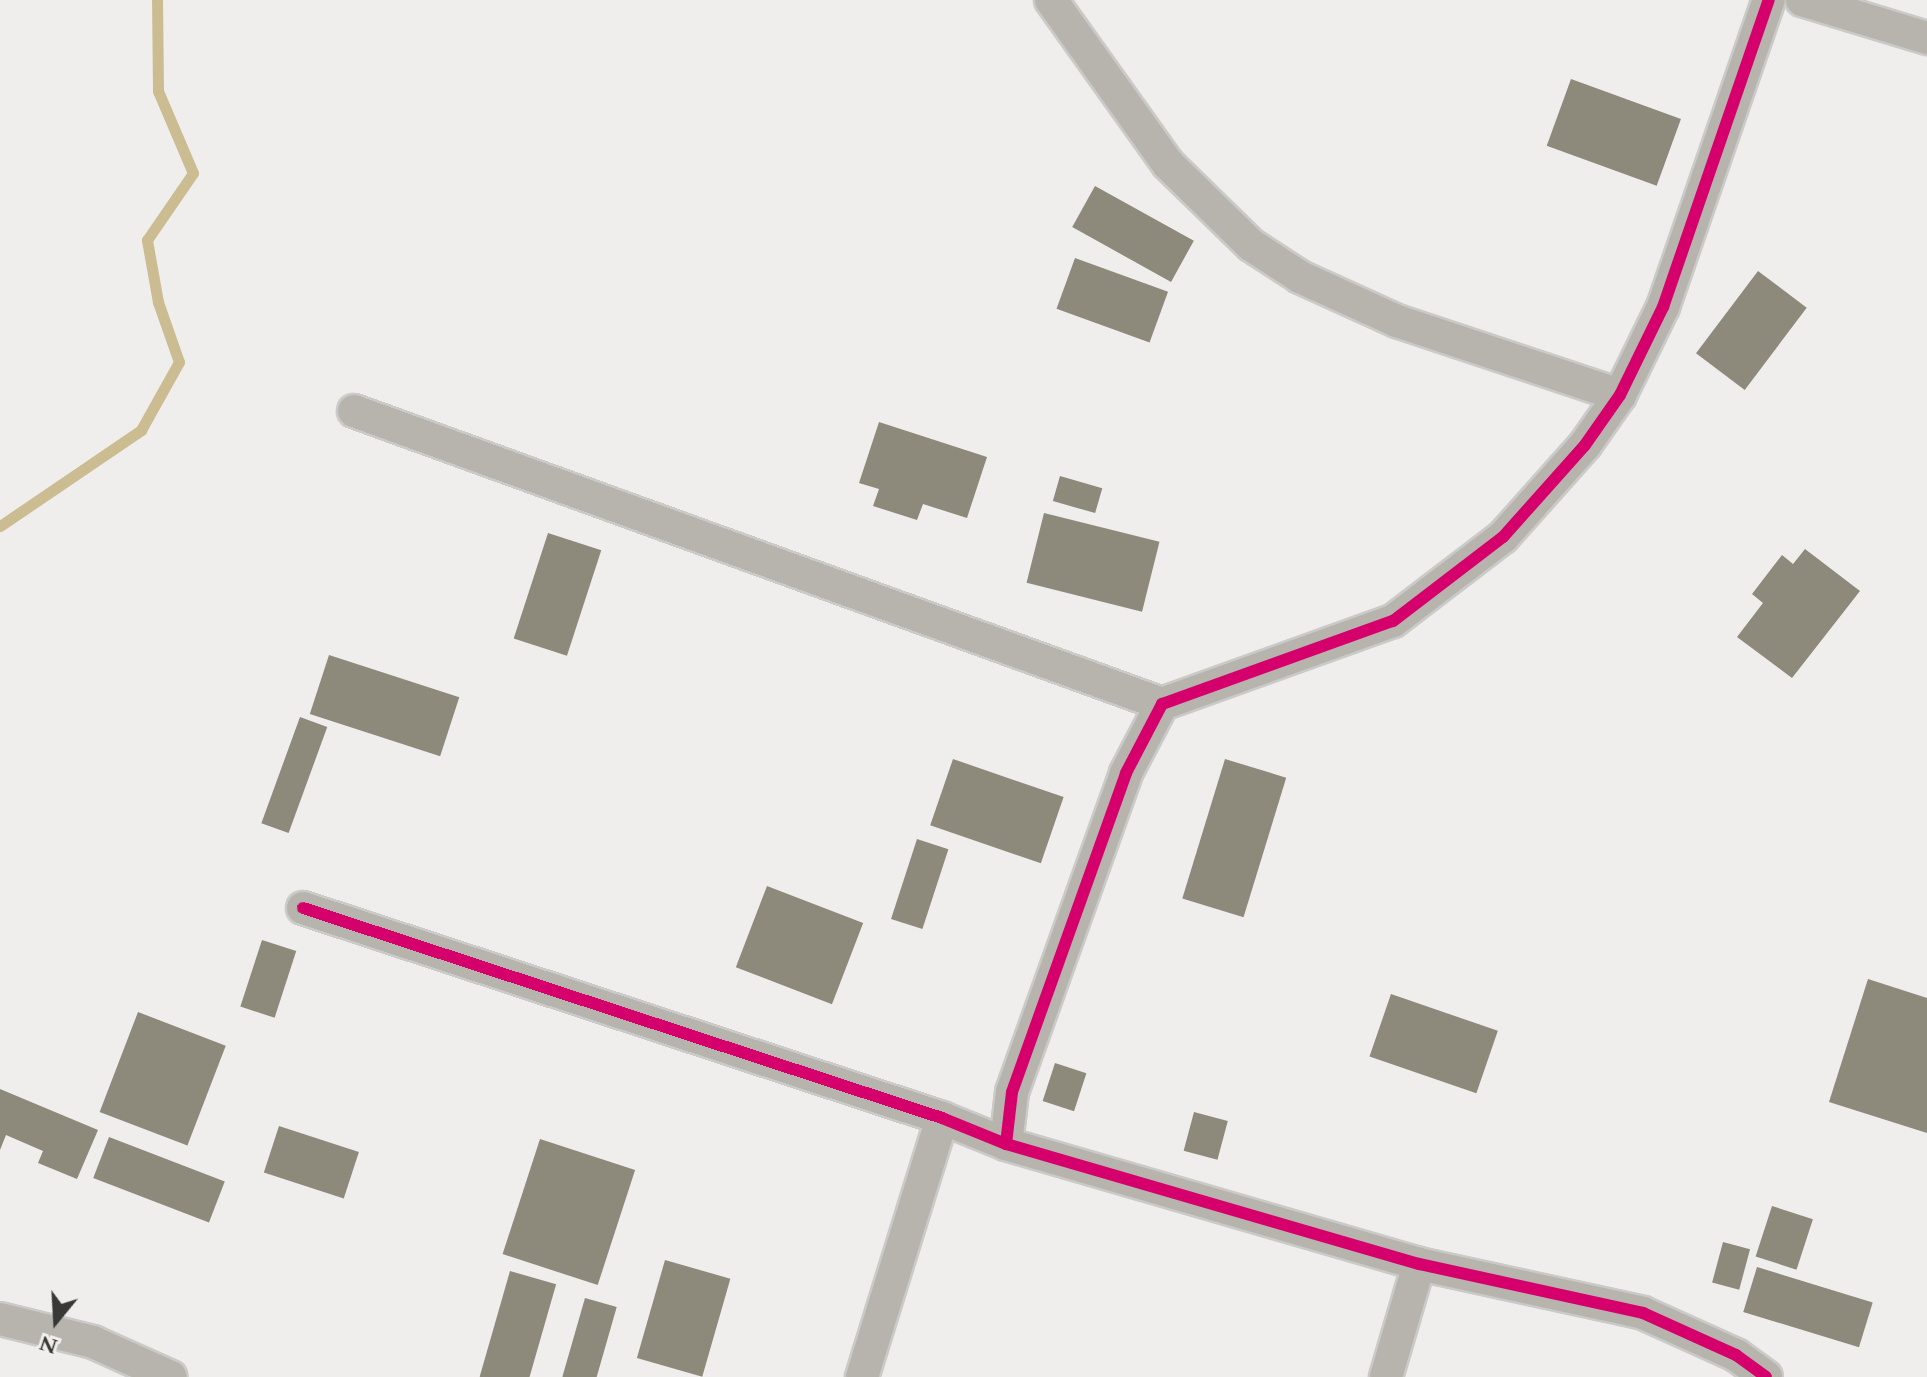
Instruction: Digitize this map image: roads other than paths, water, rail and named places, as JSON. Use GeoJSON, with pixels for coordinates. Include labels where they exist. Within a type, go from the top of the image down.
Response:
{"type":"FeatureCollection","features":[{"type":"Feature","properties":{"kind":"street"},"geometry":{"type":"LineString","coordinates":[[1051,0],[1168,164],[1251,245],[1300,277],[1397,321],[1620,395]]}},
{"type":"Feature","properties":{"kind":"street"},"geometry":{"type":"LineString","coordinates":[[354,411],[1162,704],[1393,621],[1503,537],[1585,445],[1620,395],[1663,307],[1769,0]]}},
{"type":"Feature","properties":{"kind":"street"},"geometry":{"type":"LineString","coordinates":[[1802,0],[1927,38]]}},
{"type":"Feature","properties":{"kind":"street"},"geometry":{"type":"LineString","coordinates":[[1006,1144],[1012,1092],[1126,773],[1162,704]]}},
{"type":"Feature","properties":{"kind":"street"},"geometry":{"type":"LineString","coordinates":[[303,908],[942,1118],[1006,1144],[1419,1264],[1643,1313],[1736,1355],[1766,1377]]}},
{"type":"Feature","properties":{"kind":"street"},"geometry":{"type":"LineString","coordinates":[[862,1377],[942,1118]]}},
{"type":"Feature","properties":{"kind":"street"},"geometry":{"type":"LineString","coordinates":[[1386,1377],[1419,1264]]}},
{"type":"Feature","properties":{"kind":"street"},"geometry":{"type":"LineString","coordinates":[[0,1319],[93,1342],[171,1377]]}},
{"type":"Feature","properties":{"kind":"waterway"},"geometry":{"type":"LineString","coordinates":[[0,526],[141,430],[179,362],[158,302],[147,240],[193,173],[158,91],[157,0]]}}]}
